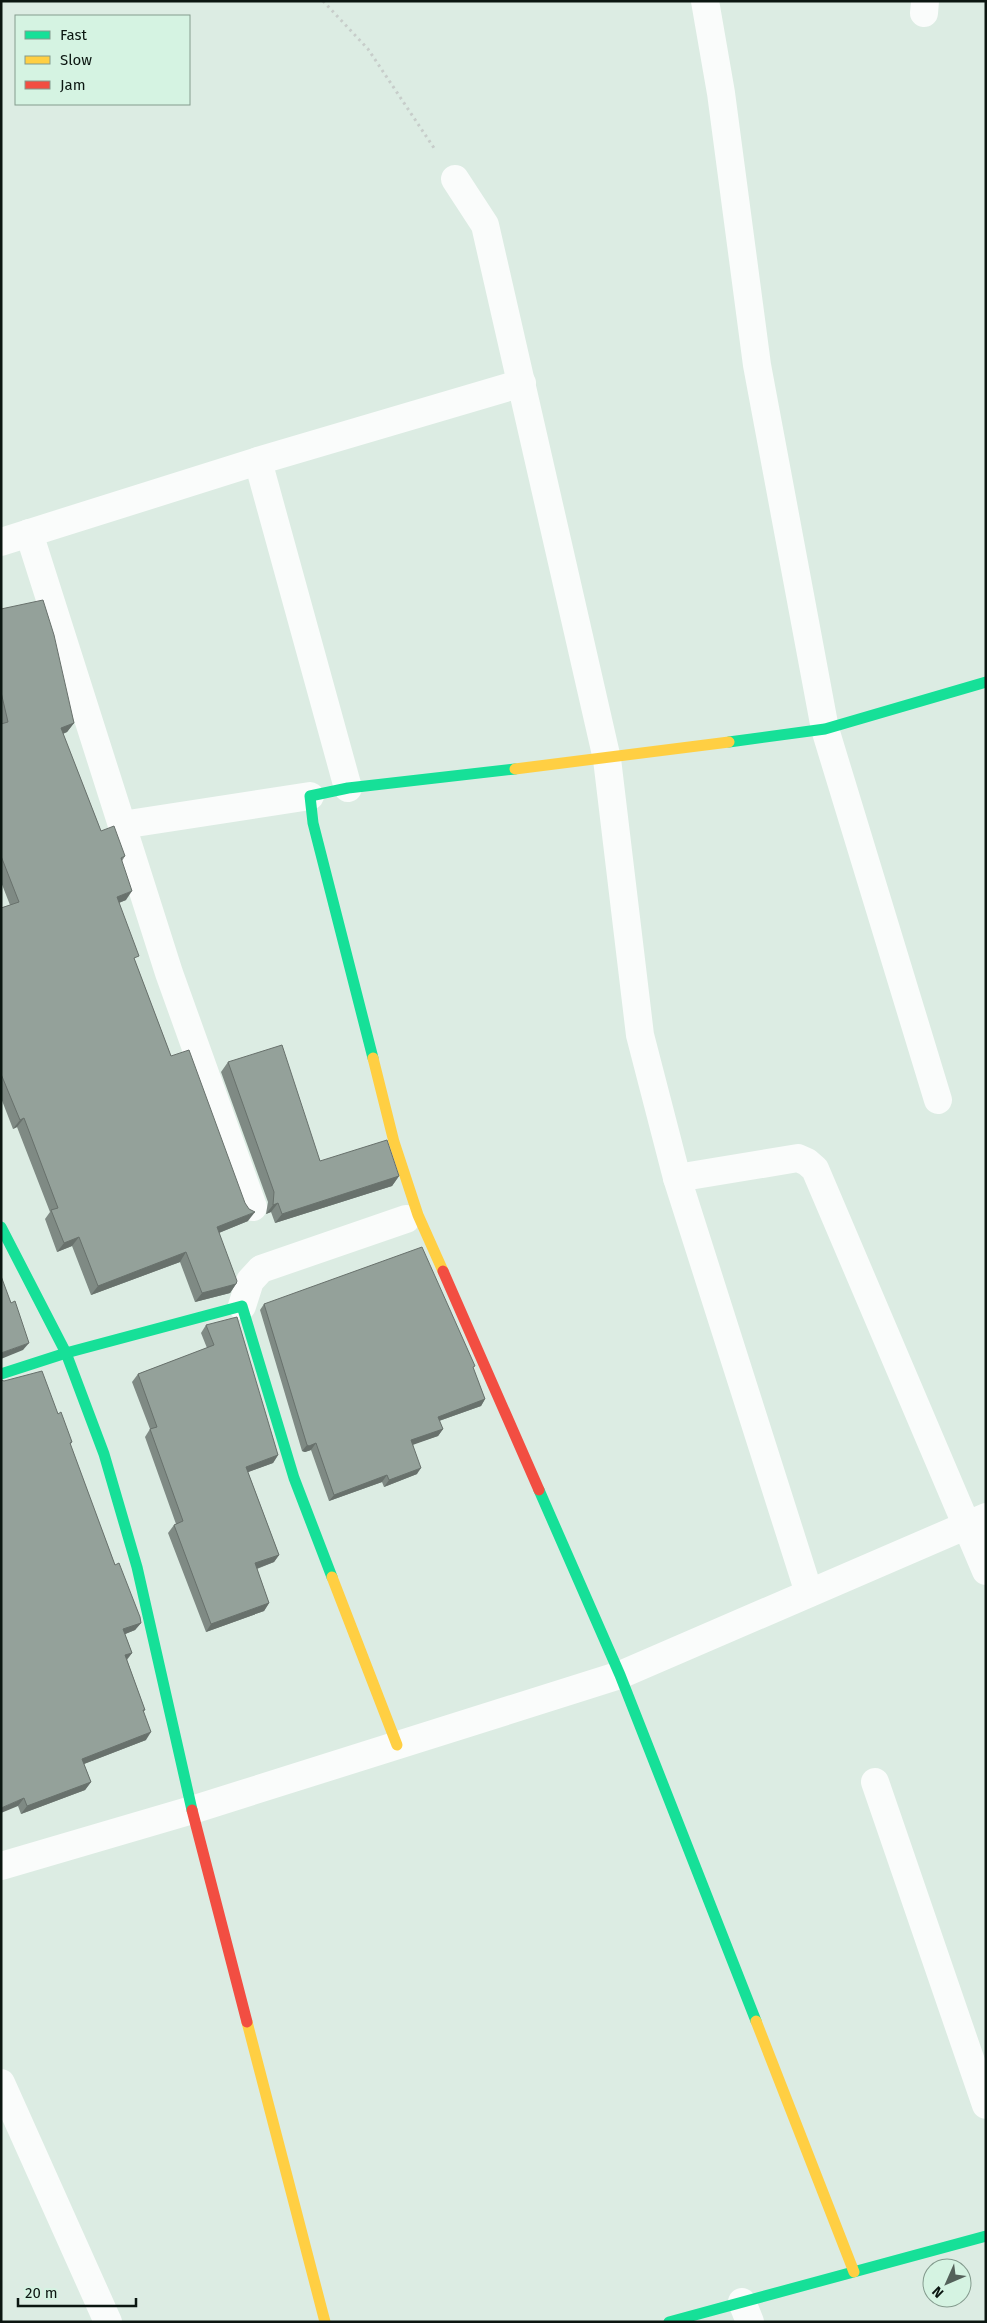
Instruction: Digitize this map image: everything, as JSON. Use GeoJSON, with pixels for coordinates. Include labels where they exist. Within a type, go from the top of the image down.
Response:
{"type":"FeatureCollection","features":[{"type":"Feature","properties":{"kind":"street"},"geometry":{"type":"LineString","coordinates":[[705,1],[721,93],[757,365],[825,729],[938,1100]]}},
{"type":"Feature","properties":{"kind":"street"},"geometry":{"type":"LineString","coordinates":[[455,179],[485,224],[608,759],[640,1035],[678,1178],[809,1593]]}},
{"type":"Feature","properties":{"kind":"street"},"geometry":{"type":"LineString","coordinates":[[1,542],[258,461],[522,383]]}},
{"type":"Feature","properties":{"kind":"street"},"geometry":{"type":"LineString","coordinates":[[258,461],[348,788]]}},
{"type":"Feature","properties":{"kind":"street"},"geometry":{"type":"LineString","coordinates":[[29,534],[169,973],[253,1207]]}},
{"type":"Feature","properties":{"kind":"street"},"geometry":{"type":"LineString","coordinates":[[122,826],[310,796],[348,788],[608,759],[825,729],[986,682]]}},
{"type":"Feature","properties":{"kind":"street"},"geometry":{"type":"LineString","coordinates":[[310,796],[313,823],[394,1142],[418,1215],[620,1675],[854,2272]]}},
{"type":"Feature","properties":{"kind":"street"},"geometry":{"type":"LineString","coordinates":[[678,1178],[798,1158],[807,1162],[815,1169],[976,1522],[986,1571]]}},
{"type":"Feature","properties":{"kind":"street"},"geometry":{"type":"LineString","coordinates":[[397,1745],[294,1478],[242,1306],[250,1281],[261,1269],[406,1219]]}},
{"type":"Feature","properties":{"kind":"street"},"geometry":{"type":"LineString","coordinates":[[1,1227],[66,1353],[104,1454],[137,1567],[192,1810],[324,2322]]}},
{"type":"Feature","properties":{"kind":"street"},"geometry":{"type":"LineString","coordinates":[[1,1374],[66,1353],[242,1306]]}},
{"type":"Feature","properties":{"kind":"street"},"geometry":{"type":"LineString","coordinates":[[1,1866],[192,1810],[620,1675],[976,1522]]}},
{"type":"Feature","properties":{"kind":"street"},"geometry":{"type":"LineString","coordinates":[[876,1782],[986,2105]]}},
{"type":"Feature","properties":{"kind":"street"},"geometry":{"type":"LineString","coordinates":[[1,2084],[108,2322]]}},
{"type":"Feature","properties":{"kind":"street"},"geometry":{"type":"LineString","coordinates":[[669,2322],[746,2312],[854,2272],[986,2236]]}},
{"type":"Feature","properties":{"kind":"path"},"geometry":{"type":"LineString","coordinates":[[323,1],[368,49],[455,179]]}},
{"type":"Feature","properties":{"kind":"building"},"geometry":{"type":"Polygon","coordinates":[[[43,600],[54,635],[74,723],[61,728],[101,831],[114,826],[125,856],[121,858],[132,891],[117,897],[139,956],[134,958],[171,1056],[189,1050],[245,1203],[249,1209],[255,1212],[217,1227],[237,1281],[236,1284],[202,1293],[186,1252],[98,1286],[79,1237],[64,1243],[51,1210],[58,1208],[24,1118],[20,1120],[1,1074],[1,908],[19,902],[1,856],[1,724],[8,722],[1,692],[1,609],[43,600]]]}},
{"type":"Feature","properties":{"kind":"building"},"geometry":{"type":"Polygon","coordinates":[[[282,1045],[320,1161],[387,1140],[399,1176],[282,1214],[278,1203],[273,1205],[274,1192],[228,1062],[282,1045]]]}},
{"type":"Feature","properties":{"kind":"building"},"geometry":{"type":"Polygon","coordinates":[[[422,1247],[475,1366],[473,1367],[485,1399],[438,1417],[443,1429],[411,1440],[421,1468],[389,1480],[387,1475],[334,1495],[316,1443],[307,1445],[264,1304],[422,1247]]]}},
{"type":"Feature","properties":{"kind":"building"},"geometry":{"type":"Polygon","coordinates":[[[1,1276],[11,1303],[15,1301],[29,1343],[1,1353],[1,1276]]]}},
{"type":"Feature","properties":{"kind":"building"},"geometry":{"type":"Polygon","coordinates":[[[237,1317],[278,1455],[246,1467],[279,1555],[255,1563],[269,1603],[211,1624],[174,1525],[183,1521],[150,1429],[157,1427],[138,1374],[214,1345],[206,1325],[237,1317]]]}},
{"type":"Feature","properties":{"kind":"building"},"geometry":{"type":"Polygon","coordinates":[[[42,1371],[58,1414],[61,1412],[72,1442],[70,1443],[115,1565],[119,1563],[140,1617],[141,1623],[123,1629],[132,1653],[125,1655],[151,1732],[82,1759],[91,1782],[27,1806],[24,1798],[1,1808],[1,1380],[4,1381],[42,1371]]]}},
{"type":"Feature","properties":{"kind":"traffic: fast"},"geometry":{"type":"LineString","coordinates":[[729,742],[825,729],[986,682]]}},
{"type":"Feature","properties":{"kind":"traffic: fast"},"geometry":{"type":"LineString","coordinates":[[373,1058],[313,823],[310,796],[348,788],[515,769]]}},
{"type":"Feature","properties":{"kind":"traffic: fast"},"geometry":{"type":"LineString","coordinates":[[1,1227],[66,1353],[104,1454],[137,1567],[192,1810]]}},
{"type":"Feature","properties":{"kind":"traffic: fast"},"geometry":{"type":"LineString","coordinates":[[1,1374],[66,1353],[242,1306],[294,1478],[332,1577]]}},
{"type":"Feature","properties":{"kind":"traffic: fast"},"geometry":{"type":"LineString","coordinates":[[539,1490],[620,1675],[756,2021]]}},
{"type":"Feature","properties":{"kind":"traffic: fast"},"geometry":{"type":"LineString","coordinates":[[669,2322],[986,2236]]}},
{"type":"Feature","properties":{"kind":"traffic: slow"},"geometry":{"type":"LineString","coordinates":[[515,769],[729,742]]}},
{"type":"Feature","properties":{"kind":"traffic: slow"},"geometry":{"type":"LineString","coordinates":[[373,1058],[394,1142],[418,1215],[443,1271]]}},
{"type":"Feature","properties":{"kind":"traffic: slow"},"geometry":{"type":"LineString","coordinates":[[332,1577],[397,1745]]}},
{"type":"Feature","properties":{"kind":"traffic: slow"},"geometry":{"type":"LineString","coordinates":[[756,2021],[854,2272]]}},
{"type":"Feature","properties":{"kind":"traffic: slow"},"geometry":{"type":"LineString","coordinates":[[247,2022],[325,2322]]}},
{"type":"Feature","properties":{"kind":"traffic: jam"},"geometry":{"type":"LineString","coordinates":[[443,1271],[539,1490]]}},
{"type":"Feature","properties":{"kind":"traffic: jam"},"geometry":{"type":"LineString","coordinates":[[192,1810],[247,2022]]}}]}
